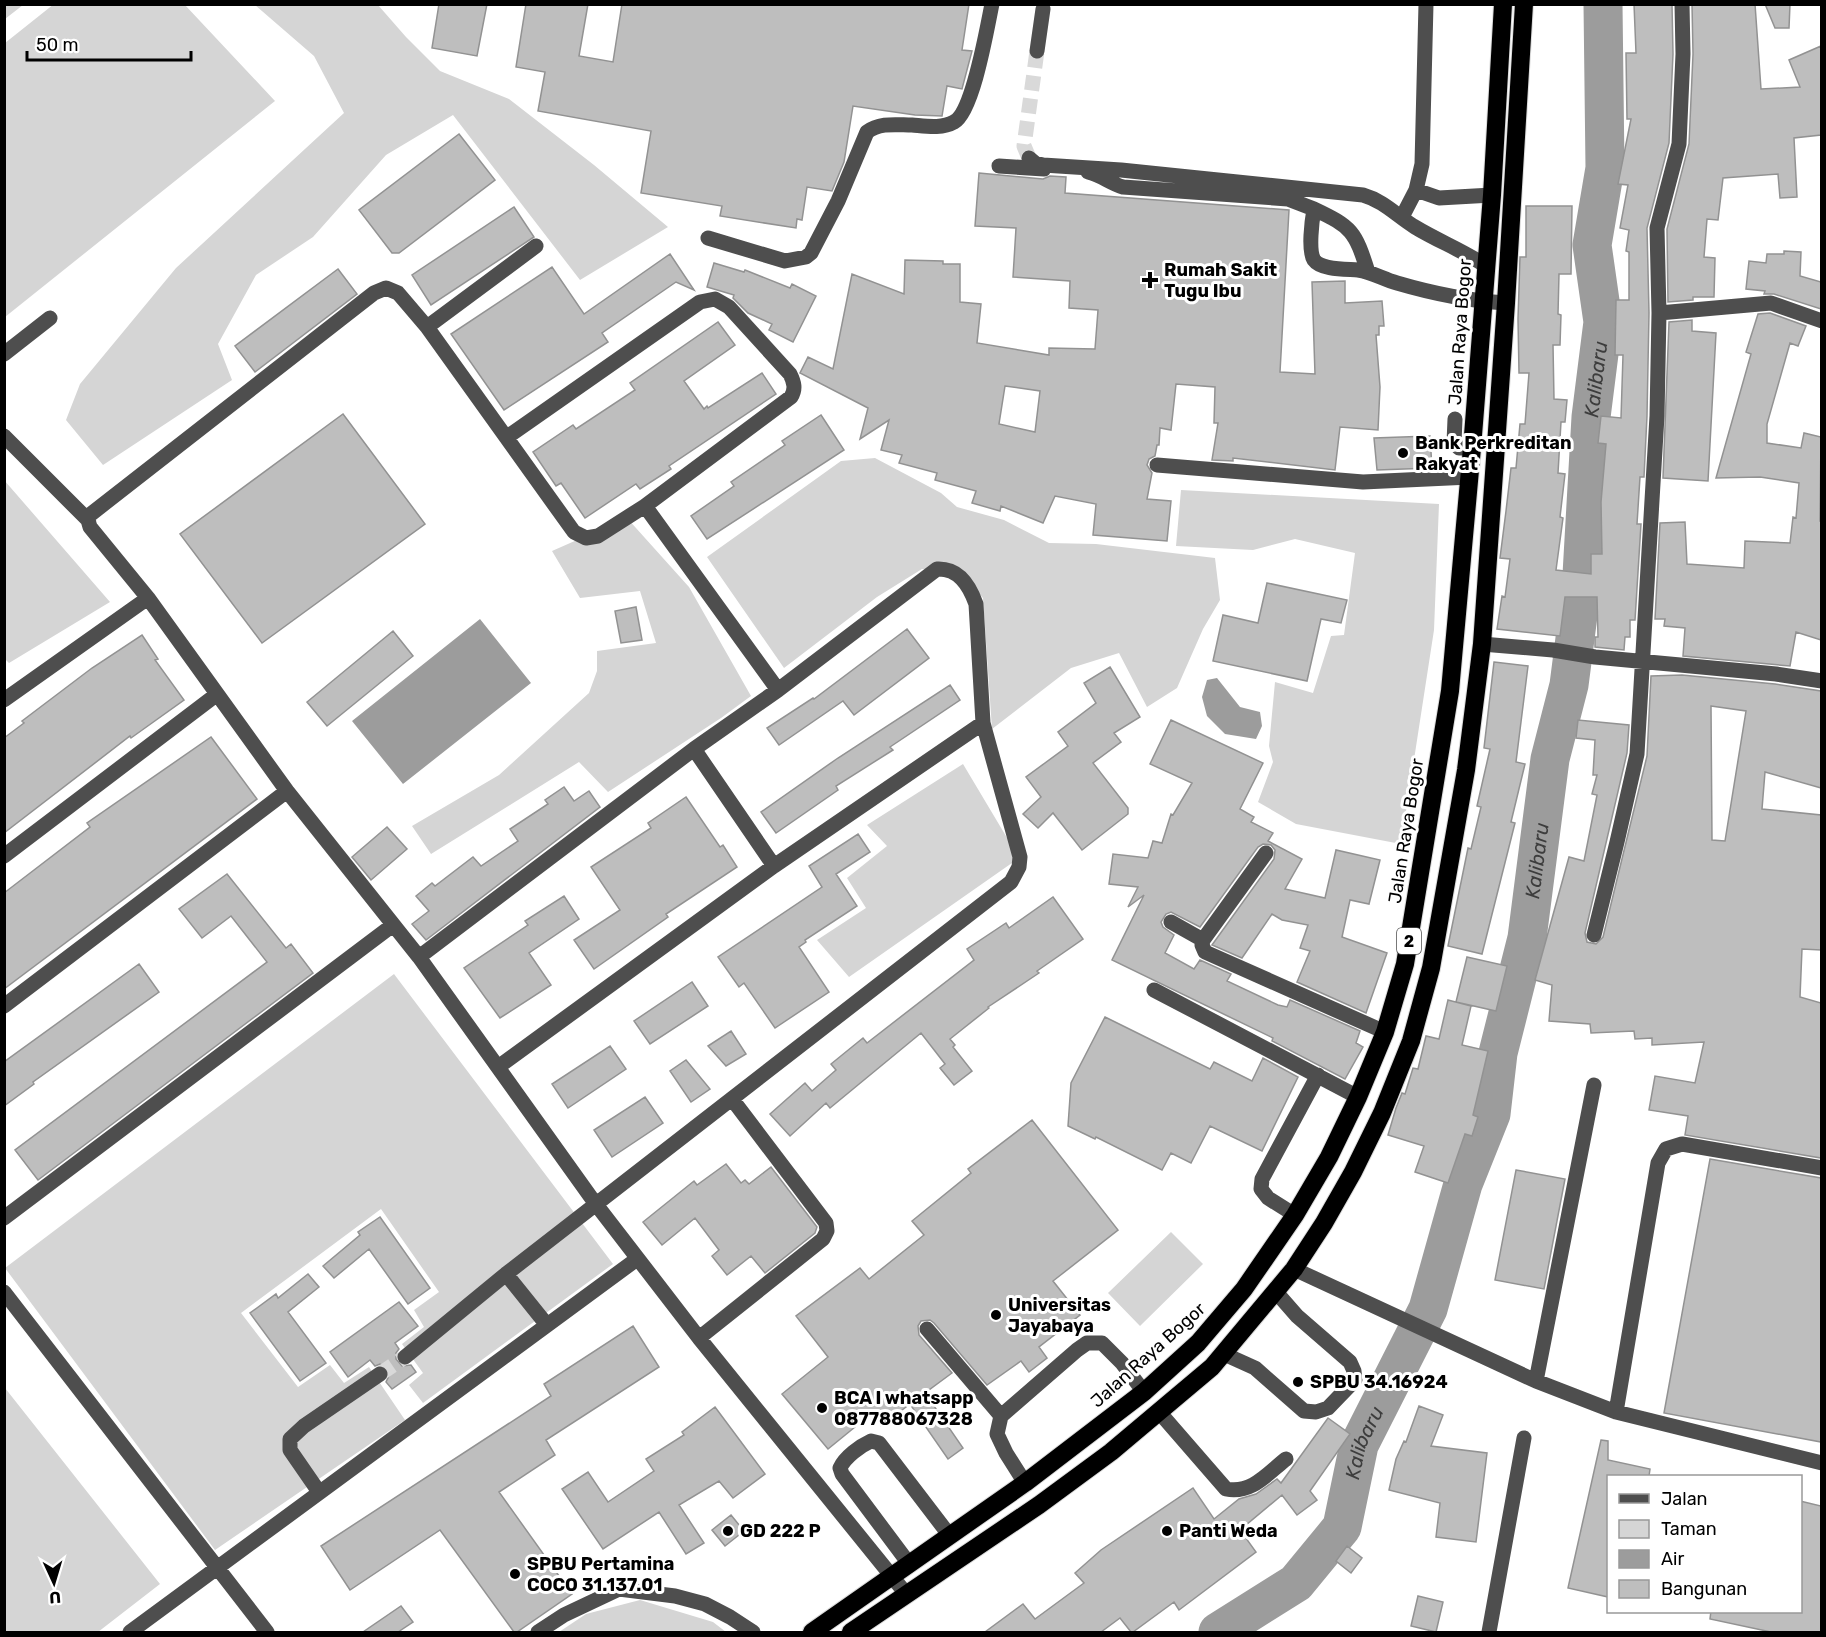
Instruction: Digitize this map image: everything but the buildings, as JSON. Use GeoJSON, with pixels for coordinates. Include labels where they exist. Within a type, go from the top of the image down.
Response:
{"type":"FeatureCollection","features":[{"type":"Feature","properties":{"kind":"highway","name":"Jalan Raya Bogor"},"geometry":{"type":"LineString","coordinates":[[812,1632],[1025,1483],[1144,1392],[1198,1343],[1270,1254],[1329,1157],[1358,1097],[1385,1032],[1405,964],[1450,691],[1470,477],[1492,195],[1503,4]]}},
{"type":"Feature","properties":{"kind":"highway","name":"2"},"geometry":{"type":"LineString","coordinates":[[851,1632],[1039,1505],[1112,1452],[1212,1367],[1294,1269],[1353,1172],[1382,1113],[1411,1041],[1433,957],[1466,770],[1482,644],[1524,4]]}},
{"type":"Feature","properties":{"kind":"highway"},"geometry":{"type":"LineString","coordinates":[[1270,1254],[1294,1269]]}},
{"type":"Feature","properties":{"kind":"street"},"geometry":{"type":"LineString","coordinates":[[708,238],[785,261],[800,260],[811,253],[838,201],[867,132],[884,125],[942,126],[958,120],[965,110],[978,67],[992,4]]}},
{"type":"Feature","properties":{"kind":"street"},"geometry":{"type":"LineString","coordinates":[[1402,217],[1416,190],[1424,142],[1426,4]]}},
{"type":"Feature","properties":{"kind":"street"},"geometry":{"type":"LineString","coordinates":[[1594,935],[1637,754],[1657,416],[1659,313],[1657,228],[1679,144],[1683,54],[1682,4]]}},
{"type":"Feature","properties":{"kind":"street"},"geometry":{"type":"LineString","coordinates":[[1037,51],[1043,9]]}},
{"type":"Feature","properties":{"kind":"street"},"geometry":{"type":"LineString","coordinates":[[1029,158],[1043,165],[1121,170],[1363,195],[1375,198],[1415,227],[1486,266]]}},
{"type":"Feature","properties":{"kind":"street"},"geometry":{"type":"LineString","coordinates":[[999,166],[1088,172],[1100,175],[1123,187],[1288,199],[1341,222],[1350,230],[1368,272]]}},
{"type":"Feature","properties":{"kind":"street"},"geometry":{"type":"LineString","coordinates":[[1416,190],[1439,198],[1492,195]]}},
{"type":"Feature","properties":{"kind":"street"},"geometry":{"type":"LineString","coordinates":[[1314,209],[1312,257],[1315,262],[1323,266],[1368,272],[1397,283],[1483,302],[1506,303]]}},
{"type":"Feature","properties":{"kind":"street"},"geometry":{"type":"LineString","coordinates":[[427,327],[536,246]]}},
{"type":"Feature","properties":{"kind":"street"},"geometry":{"type":"LineString","coordinates":[[88,520],[91,514],[101,506],[374,293],[386,288],[398,293],[427,327],[574,532],[580,536],[592,538],[598,536],[645,506],[791,397],[794,392],[793,380],[729,307],[715,299],[700,302],[507,437]]}},
{"type":"Feature","properties":{"kind":"street"},"geometry":{"type":"LineString","coordinates":[[1659,313],[1772,303],[1821,321]]}},
{"type":"Feature","properties":{"kind":"street"},"geometry":{"type":"LineString","coordinates":[[4,354],[50,318]]}},
{"type":"Feature","properties":{"kind":"street"},"geometry":{"type":"LineString","coordinates":[[1455,419],[1454,443],[1456,446],[1472,448]]}},
{"type":"Feature","properties":{"kind":"street"},"geometry":{"type":"LineString","coordinates":[[4,436],[88,520],[90,527],[148,598],[286,791],[420,957],[595,1203],[699,1338],[907,1595]]}},
{"type":"Feature","properties":{"kind":"street"},"geometry":{"type":"LineString","coordinates":[[1156,465],[1363,482],[1470,477]]}},
{"type":"Feature","properties":{"kind":"street"},"geometry":{"type":"LineString","coordinates":[[645,506],[778,690]]}},
{"type":"Feature","properties":{"kind":"street"},"geometry":{"type":"LineString","coordinates":[[405,1357],[595,1203],[1002,889],[1015,876],[1020,857],[983,723],[975,604],[973,595],[961,577],[952,570],[937,569],[778,690],[694,749],[420,957]]}},
{"type":"Feature","properties":{"kind":"street"},"geometry":{"type":"LineString","coordinates":[[4,700],[148,598]]}},
{"type":"Feature","properties":{"kind":"street"},"geometry":{"type":"LineString","coordinates":[[1482,644],[1776,674],[1821,681]]}},
{"type":"Feature","properties":{"kind":"street"},"geometry":{"type":"LineString","coordinates":[[4,856],[216,694]]}},
{"type":"Feature","properties":{"kind":"street"},"geometry":{"type":"LineString","coordinates":[[498,1066],[774,866],[983,723]]}},
{"type":"Feature","properties":{"kind":"street"},"geometry":{"type":"LineString","coordinates":[[694,749],[774,866]]}},
{"type":"Feature","properties":{"kind":"street"},"geometry":{"type":"LineString","coordinates":[[4,1006],[286,791]]}},
{"type":"Feature","properties":{"kind":"street"},"geometry":{"type":"LineString","coordinates":[[1266,853],[1203,940],[1202,949],[1207,955],[1385,1032]]}},
{"type":"Feature","properties":{"kind":"street"},"geometry":{"type":"LineString","coordinates":[[1172,922],[1203,940]]}},
{"type":"Feature","properties":{"kind":"street"},"geometry":{"type":"LineString","coordinates":[[4,1218],[393,925]]}},
{"type":"Feature","properties":{"kind":"street"},"geometry":{"type":"LineString","coordinates":[[1154,990],[1358,1097]]}},
{"type":"Feature","properties":{"kind":"street"},"geometry":{"type":"LineString","coordinates":[[1295,1215],[1268,1197],[1261,1189],[1262,1179],[1318,1075]]}},
{"type":"Feature","properties":{"kind":"street"},"geometry":{"type":"LineString","coordinates":[[1536,1381],[1594,1085]]}},
{"type":"Feature","properties":{"kind":"street"},"geometry":{"type":"LineString","coordinates":[[699,1338],[823,1239],[827,1231],[826,1223],[732,1098]]}},
{"type":"Feature","properties":{"kind":"street"},"geometry":{"type":"LineString","coordinates":[[1616,1412],[1658,1163],[1666,1149],[1682,1144],[1821,1168]]}},
{"type":"Feature","properties":{"kind":"street"},"geometry":{"type":"LineString","coordinates":[[130,1632],[637,1258]]}},
{"type":"Feature","properties":{"kind":"street"},"geometry":{"type":"LineString","coordinates":[[1294,1269],[1536,1381],[1616,1412],[1821,1463]]}},
{"type":"Feature","properties":{"kind":"street"},"geometry":{"type":"LineString","coordinates":[[506,1274],[547,1325]]}},
{"type":"Feature","properties":{"kind":"street"},"geometry":{"type":"LineString","coordinates":[[4,1292],[267,1632]]}},
{"type":"Feature","properties":{"kind":"street"},"geometry":{"type":"LineString","coordinates":[[1224,1354],[1255,1368],[1304,1411],[1316,1412],[1328,1408],[1355,1380],[1350,1362],[1297,1316],[1276,1292]]}},
{"type":"Feature","properties":{"kind":"street"},"geometry":{"type":"LineString","coordinates":[[927,1329],[1000,1416]]}},
{"type":"Feature","properties":{"kind":"street"},"geometry":{"type":"LineString","coordinates":[[1025,1483],[1006,1453],[998,1434],[1000,1416],[1077,1350],[1087,1343],[1102,1343],[1122,1363],[1144,1392]]}},
{"type":"Feature","properties":{"kind":"street"},"geometry":{"type":"LineString","coordinates":[[319,1492],[290,1450],[291,1436],[380,1374]]}},
{"type":"Feature","properties":{"kind":"street"},"geometry":{"type":"LineString","coordinates":[[1160,1413],[1226,1489],[1237,1491],[1248,1489],[1286,1460]]}},
{"type":"Feature","properties":{"kind":"street"},"geometry":{"type":"LineString","coordinates":[[1489,1632],[1524,1438]]}},
{"type":"Feature","properties":{"kind":"street"},"geometry":{"type":"LineString","coordinates":[[910,1565],[842,1474],[840,1468],[842,1462],[864,1444],[871,1441],[879,1443],[950,1536]]}},
{"type":"Feature","properties":{"kind":"street"},"geometry":{"type":"LineString","coordinates":[[538,1632],[564,1615],[619,1589],[675,1596],[705,1604],[753,1632]]}},
{"type":"Feature","properties":{"kind":"green space"},"geometry":{"type":"Polygon","coordinates":[[[5,4],[23,4],[23,5],[5,19],[5,4]]]}},
{"type":"Feature","properties":{"kind":"green space"},"geometry":{"type":"Polygon","coordinates":[[[54,4],[185,5],[275,101],[5,317],[5,43],[54,4]]]}},
{"type":"Feature","properties":{"kind":"green space"},"geometry":{"type":"Polygon","coordinates":[[[255,5],[378,5],[440,71],[509,99],[594,165],[668,227],[580,280],[453,115],[386,155],[313,237],[256,275],[218,344],[232,380],[103,465],[66,420],[80,384],[176,268],[344,113],[314,56],[255,5]]]}},
{"type":"Feature","properties":{"kind":"green space"},"geometry":{"type":"Polygon","coordinates":[[[875,458],[941,493],[957,507],[1004,520],[1049,543],[1096,544],[1215,558],[1220,600],[1203,629],[1177,688],[1147,707],[1119,653],[1071,668],[992,729],[983,598],[961,575],[922,569],[877,597],[784,668],[707,557],[841,461],[875,458]]]}},
{"type":"Feature","properties":{"kind":"green space"},"geometry":{"type":"Polygon","coordinates":[[[4,480],[110,602],[9,663],[4,658],[4,480]]]}},
{"type":"Feature","properties":{"kind":"green space"},"geometry":{"type":"Polygon","coordinates":[[[1181,490],[1439,504],[1434,630],[1401,844],[1296,824],[1258,802],[1273,762],[1269,746],[1275,682],[1313,693],[1331,636],[1344,635],[1355,553],[1295,539],[1253,550],[1176,546],[1181,490]]]}},
{"type":"Feature","properties":{"kind":"green space"},"geometry":{"type":"Polygon","coordinates":[[[627,518],[689,587],[751,696],[608,792],[579,762],[431,854],[412,826],[499,775],[589,693],[597,671],[597,651],[656,643],[640,591],[580,598],[552,551],[627,518]]]}},
{"type":"Feature","properties":{"kind":"green space"},"geometry":{"type":"Polygon","coordinates":[[[963,764],[1019,858],[849,977],[817,940],[866,908],[847,878],[887,846],[867,825],[963,764]]]}},
{"type":"Feature","properties":{"kind":"green space"},"geometry":{"type":"Polygon","coordinates":[[[394,974],[613,1264],[423,1403],[409,1385],[423,1373],[402,1344],[424,1327],[414,1310],[439,1292],[381,1209],[241,1313],[298,1387],[330,1365],[344,1383],[369,1367],[405,1420],[215,1550],[5,1268],[394,974]]]}},
{"type":"Feature","properties":{"kind":"green space"},"geometry":{"type":"Polygon","coordinates":[[[1171,1232],[1203,1264],[1140,1326],[1108,1293],[1171,1232]]]}},
{"type":"Feature","properties":{"kind":"green space"},"geometry":{"type":"Polygon","coordinates":[[[5,1388],[160,1584],[98,1632],[5,1632],[5,1388]]]}},
{"type":"Feature","properties":{"kind":"green space"},"geometry":{"type":"Polygon","coordinates":[[[640,1600],[713,1622],[726,1632],[559,1632],[586,1614],[640,1600]]]}},
{"type":"Feature","properties":{"kind":"water"},"geometry":{"type":"Polygon","coordinates":[[[480,619],[531,683],[403,784],[352,721],[480,619]]]}},
{"type":"Feature","properties":{"kind":"water"},"geometry":{"type":"Polygon","coordinates":[[[1217,678],[1240,707],[1260,712],[1262,726],[1256,739],[1225,734],[1207,716],[1202,697],[1207,680],[1217,678]]]}},
{"type":"Feature","properties":{"kind":"waterway","name":"Kalibaru"},"geometry":{"type":"LineString","coordinates":[[1218,1632],[1296,1583],[1342,1527],[1359,1445],[1428,1309],[1463,1184],[1491,1114],[1498,1053],[1527,938],[1550,759],[1569,685],[1581,592],[1591,417],[1603,322],[1592,245],[1605,168],[1603,4]]}},
{"type":"Feature","properties":{"kind":"tunnel"},"geometry":{"type":"LineString","coordinates":[[1029,158],[1024,146],[1037,51]]}},
{"type":"Feature","properties":{"kind":"tunnel"},"geometry":{"type":"LineString","coordinates":[[380,1374],[405,1357]]}},
{"type":"Feature","properties":{"kind":"place","name":"Rumah Sakit Tugu Ibu"},"geometry":{"type":"Point","coordinates":[1150,280]}},
{"type":"Feature","properties":{"kind":"place","name":"Bank Perkreditan Rakyat"},"geometry":{"type":"Point","coordinates":[1403,453]}},
{"type":"Feature","properties":{"kind":"place","name":"Universitas Jayabaya"},"geometry":{"type":"Point","coordinates":[996,1315]}},
{"type":"Feature","properties":{"kind":"place","name":"SPBU 34.16924"},"geometry":{"type":"Point","coordinates":[1298,1382]}},
{"type":"Feature","properties":{"kind":"place","name":"BCA I whatsapp 087788067328"},"geometry":{"type":"Point","coordinates":[822,1408]}},
{"type":"Feature","properties":{"kind":"place","name":"GD 222 P"},"geometry":{"type":"Point","coordinates":[728,1531]}},
{"type":"Feature","properties":{"kind":"place","name":"Panti Weda"},"geometry":{"type":"Point","coordinates":[1167,1531]}},
{"type":"Feature","properties":{"kind":"place","name":"SPBU Pertamina COCO 31.137.01"},"geometry":{"type":"Point","coordinates":[515,1574]}}]}
